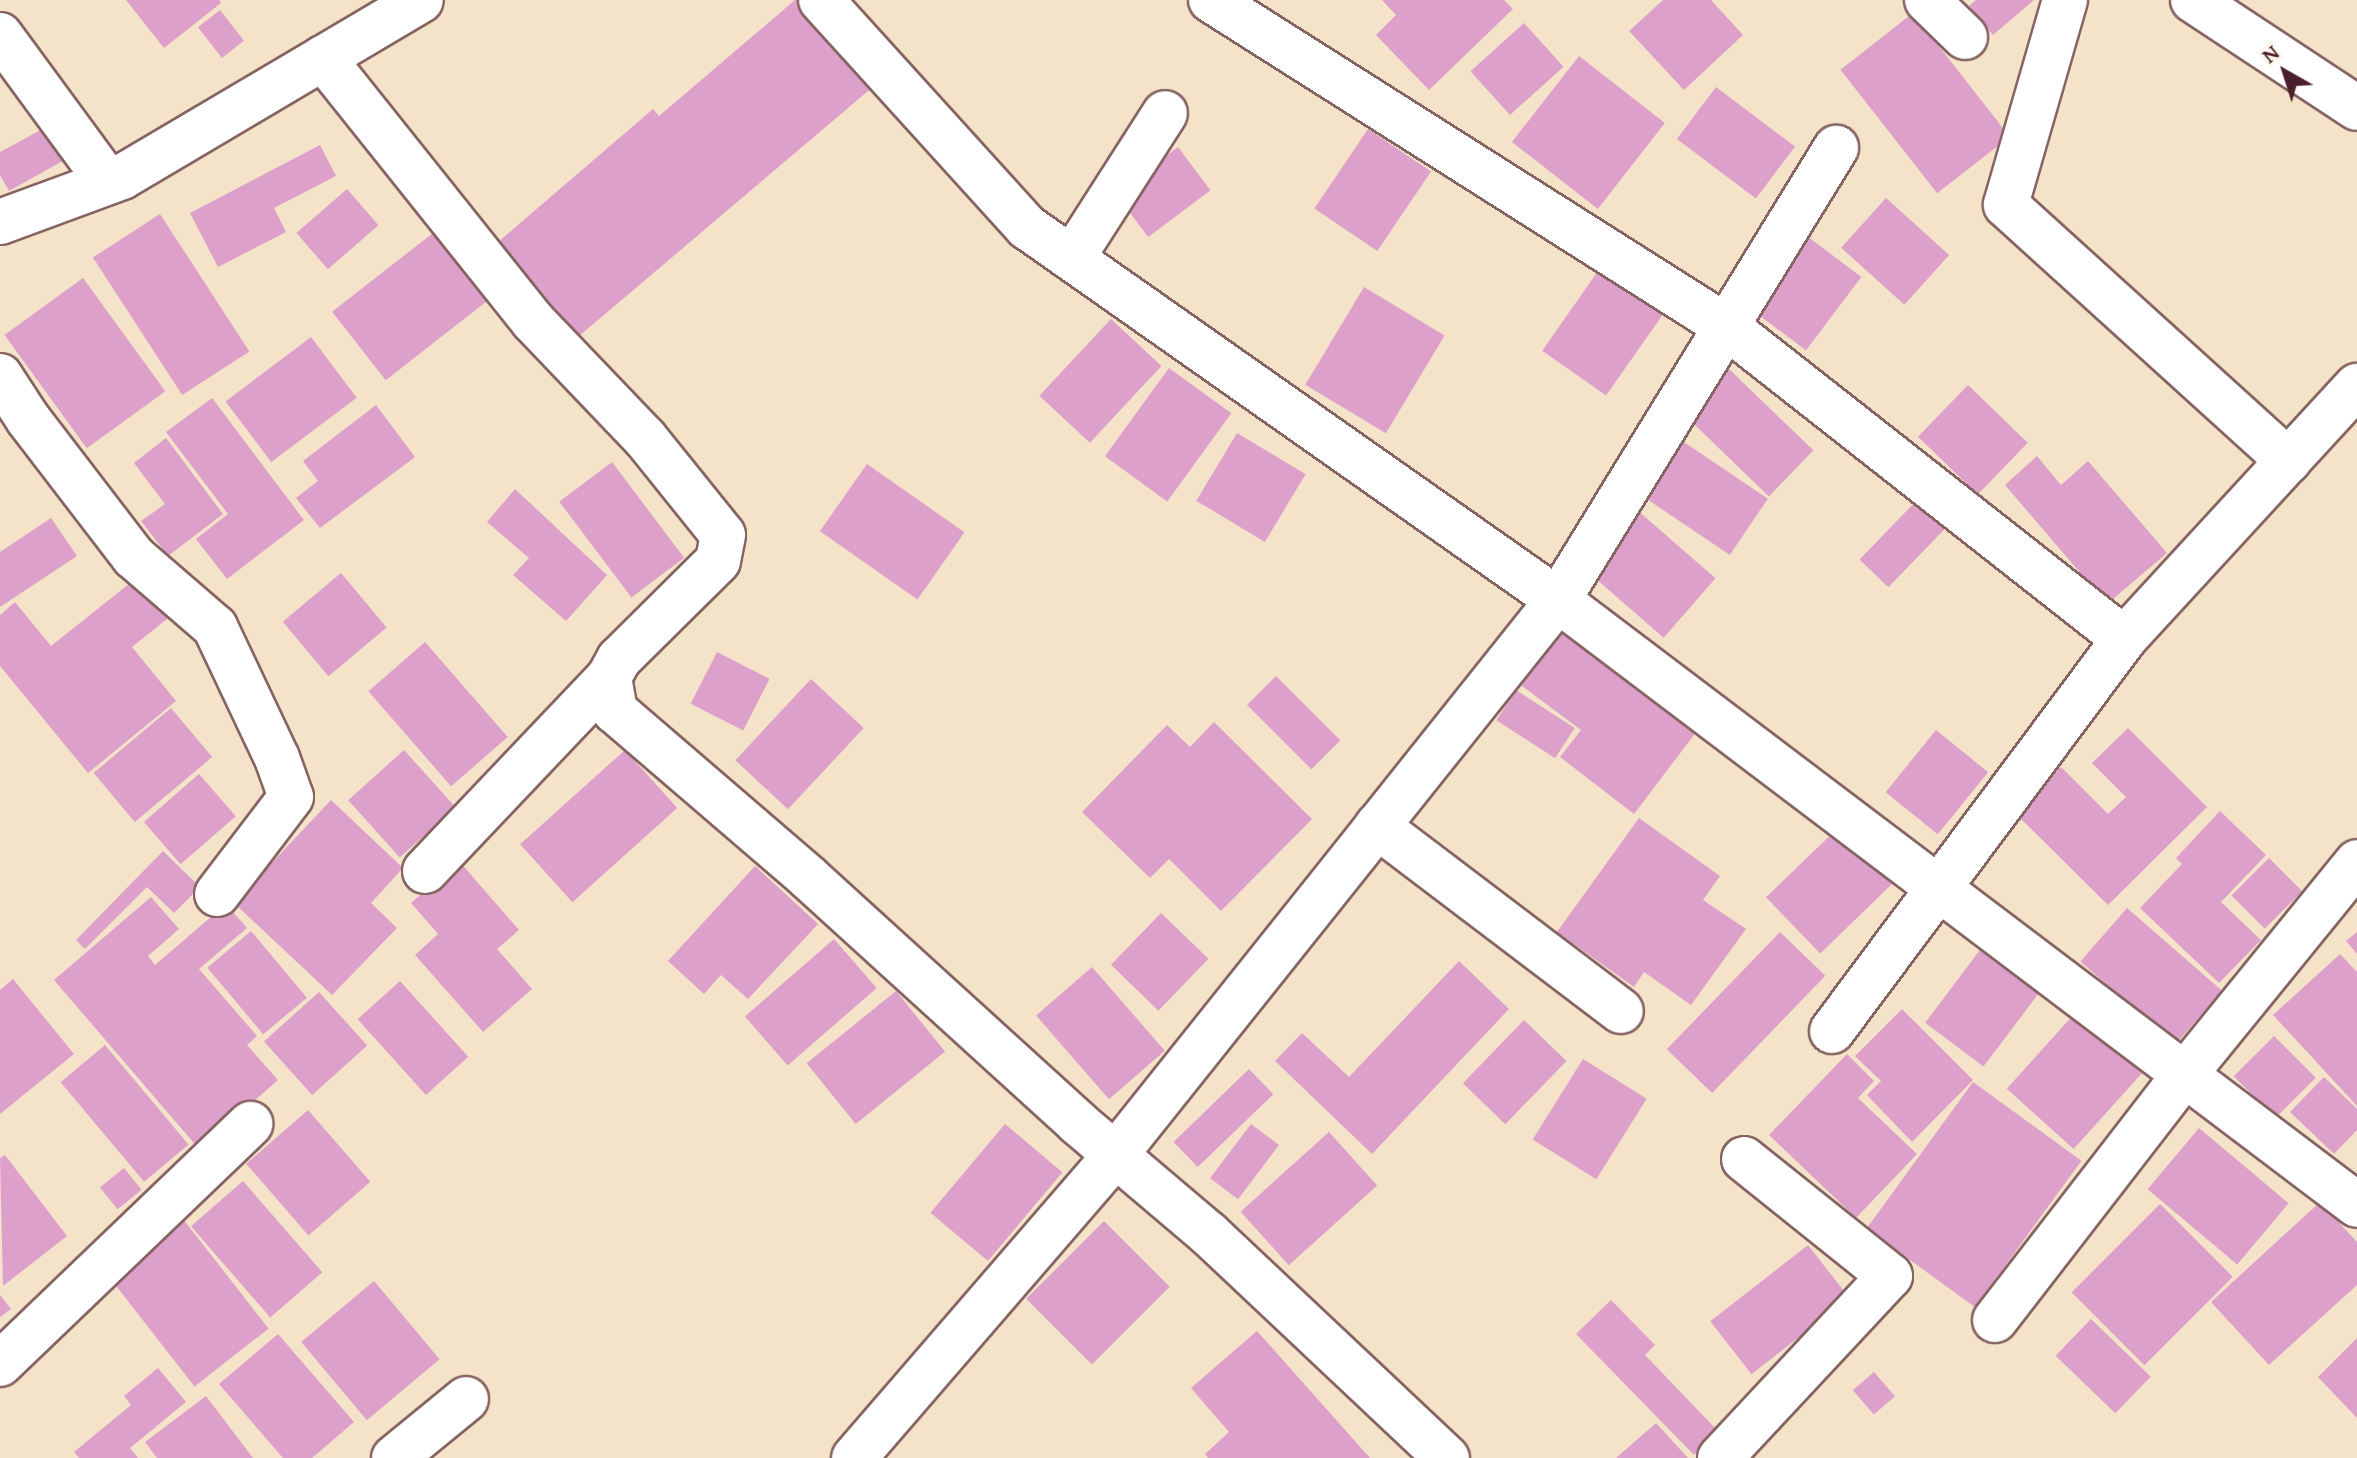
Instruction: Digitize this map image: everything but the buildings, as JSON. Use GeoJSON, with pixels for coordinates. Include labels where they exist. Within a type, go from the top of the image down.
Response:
{"type":"FeatureCollection","features":[{"type":"Feature","properties":{"kind":"street"},"geometry":{"type":"LineString","coordinates":[[0,222],[108,182],[421,0]]}},
{"type":"Feature","properties":{"kind":"street"},"geometry":{"type":"LineString","coordinates":[[821,0],[1027,227],[1558,600],[2357,1205]]}},
{"type":"Feature","properties":{"kind":"street"},"geometry":{"type":"LineString","coordinates":[[1211,0],[1727,327],[2124,639]]}},
{"type":"Feature","properties":{"kind":"street"},"geometry":{"type":"LineString","coordinates":[[1927,0],[1965,37]]}},
{"type":"Feature","properties":{"kind":"street"},"geometry":{"type":"LineString","coordinates":[[2065,0],[2006,205],[2288,461]]}},
{"type":"Feature","properties":{"kind":"street"},"geometry":{"type":"LineString","coordinates":[[2193,0],[2357,108]]}},
{"type":"Feature","properties":{"kind":"street"},"geometry":{"type":"LineString","coordinates":[[0,35],[108,182]]}},
{"type":"Feature","properties":{"kind":"street"},"geometry":{"type":"LineString","coordinates":[[323,58],[533,321],[645,438],[723,535],[718,561],[619,659],[609,677],[425,871]]}},
{"type":"Feature","properties":{"kind":"street"},"geometry":{"type":"LineString","coordinates":[[1072,258],[1165,113]]}},
{"type":"Feature","properties":{"kind":"street"},"geometry":{"type":"LineString","coordinates":[[854,1458],[1116,1154],[1558,600],[1836,148]]}},
{"type":"Feature","properties":{"kind":"street"},"geometry":{"type":"LineString","coordinates":[[0,376],[28,419],[134,557],[215,627],[277,758],[291,797],[217,894]]}},
{"type":"Feature","properties":{"kind":"street"},"geometry":{"type":"LineString","coordinates":[[1832,1031],[1937,886],[2124,639],[2357,386]]}},
{"type":"Feature","properties":{"kind":"street"},"geometry":{"type":"LineString","coordinates":[[609,677],[615,711],[809,878],[1209,1234],[1447,1458]]}},
{"type":"Feature","properties":{"kind":"street"},"geometry":{"type":"LineString","coordinates":[[1377,826],[1621,1011]]}},
{"type":"Feature","properties":{"kind":"street"},"geometry":{"type":"LineString","coordinates":[[1995,1320],[2185,1074],[2357,862]]}},
{"type":"Feature","properties":{"kind":"street"},"geometry":{"type":"LineString","coordinates":[[0,1364],[250,1124]]}},
{"type":"Feature","properties":{"kind":"street"},"geometry":{"type":"LineString","coordinates":[[1720,1458],[1890,1276],[1744,1159]]}},
{"type":"Feature","properties":{"kind":"street"},"geometry":{"type":"LineString","coordinates":[[394,1458],[466,1399]]}}]}
